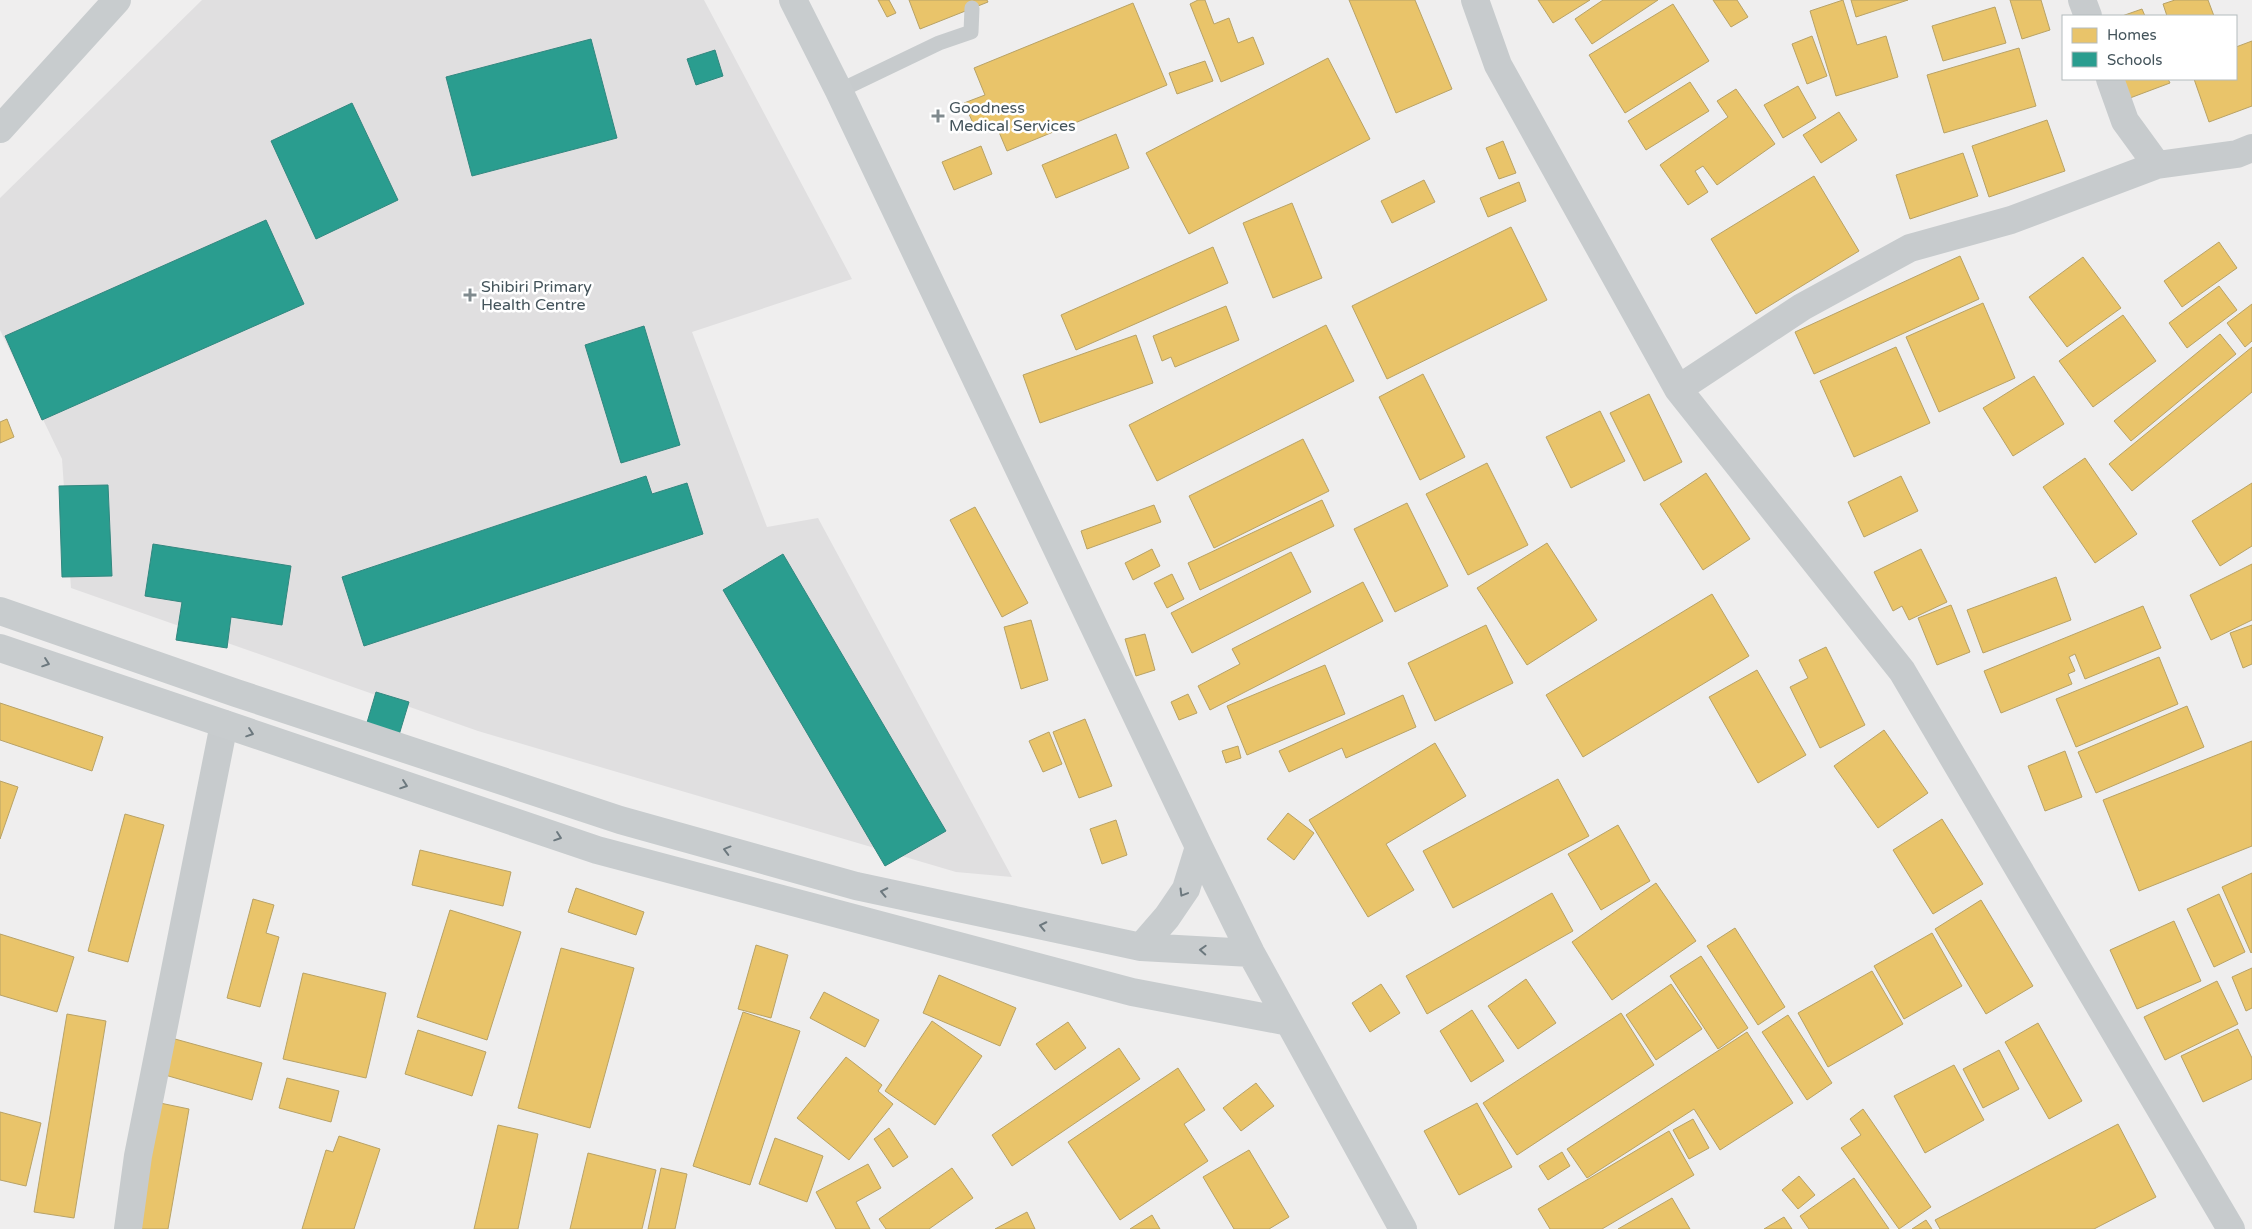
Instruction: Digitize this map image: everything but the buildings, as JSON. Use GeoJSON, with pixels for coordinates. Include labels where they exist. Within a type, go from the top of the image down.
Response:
{"type":"FeatureCollection","features":[{"type":"Feature","properties":{"kind":"main road"},"geometry":{"type":"LineString","coordinates":[[0,129],[117,0]]}},
{"type":"Feature","properties":{"kind":"main road"},"geometry":{"type":"LineString","coordinates":[[794,0],[1251,953],[1403,1229]]}},
{"type":"Feature","properties":{"kind":"main road"},"geometry":{"type":"LineString","coordinates":[[0,611],[236,693],[620,820],[856,886],[1141,947],[1251,953]]}},
{"type":"Feature","properties":{"kind":"main road"},"geometry":{"type":"LineString","coordinates":[[0,648],[597,850],[1132,992],[1288,1022]]}},
{"type":"Feature","properties":{"kind":"main road"},"geometry":{"type":"LineString","coordinates":[[1141,947],[1167,917],[1186,889],[1199,847]]}},
{"type":"Feature","properties":{"kind":"street"},"geometry":{"type":"LineString","coordinates":[[1475,0],[1498,65],[1678,389],[1902,671],[2231,1229]]}},
{"type":"Feature","properties":{"kind":"street"},"geometry":{"type":"LineString","coordinates":[[2082,0],[2088,15]]}},
{"type":"Feature","properties":{"kind":"street"},"geometry":{"type":"LineString","coordinates":[[2110,80],[2124,121],[2157,165]]}},
{"type":"Feature","properties":{"kind":"street"},"geometry":{"type":"LineString","coordinates":[[1678,389],[1802,307],[1910,248],[2011,220],[2157,165],[2247,157]]}},
{"type":"Feature","properties":{"kind":"street"},"geometry":{"type":"LineString","coordinates":[[128,1229],[138,1156],[224,724]]}},
{"type":"Feature","properties":{"kind":"lane"},"geometry":{"type":"LineString","coordinates":[[839,91],[938,44],[970,32],[972,8]]}},
{"type":"Feature","properties":{"kind":"shaded area"},"geometry":{"type":"Polygon","coordinates":[[[202,0],[704,0],[852,279],[692,332],[767,527],[818,518],[1012,877],[956,872],[478,731],[71,588],[62,459],[0,330],[0,198],[202,0]]]}},
{"type":"Feature","properties":{"kind":"place","name":"Goodness Medical Services"},"geometry":{"type":"Point","coordinates":[938,116]}},
{"type":"Feature","properties":{"kind":"place","name":"Shibiri Primary Health Centre"},"geometry":{"type":"Point","coordinates":[470,295]}}]}
